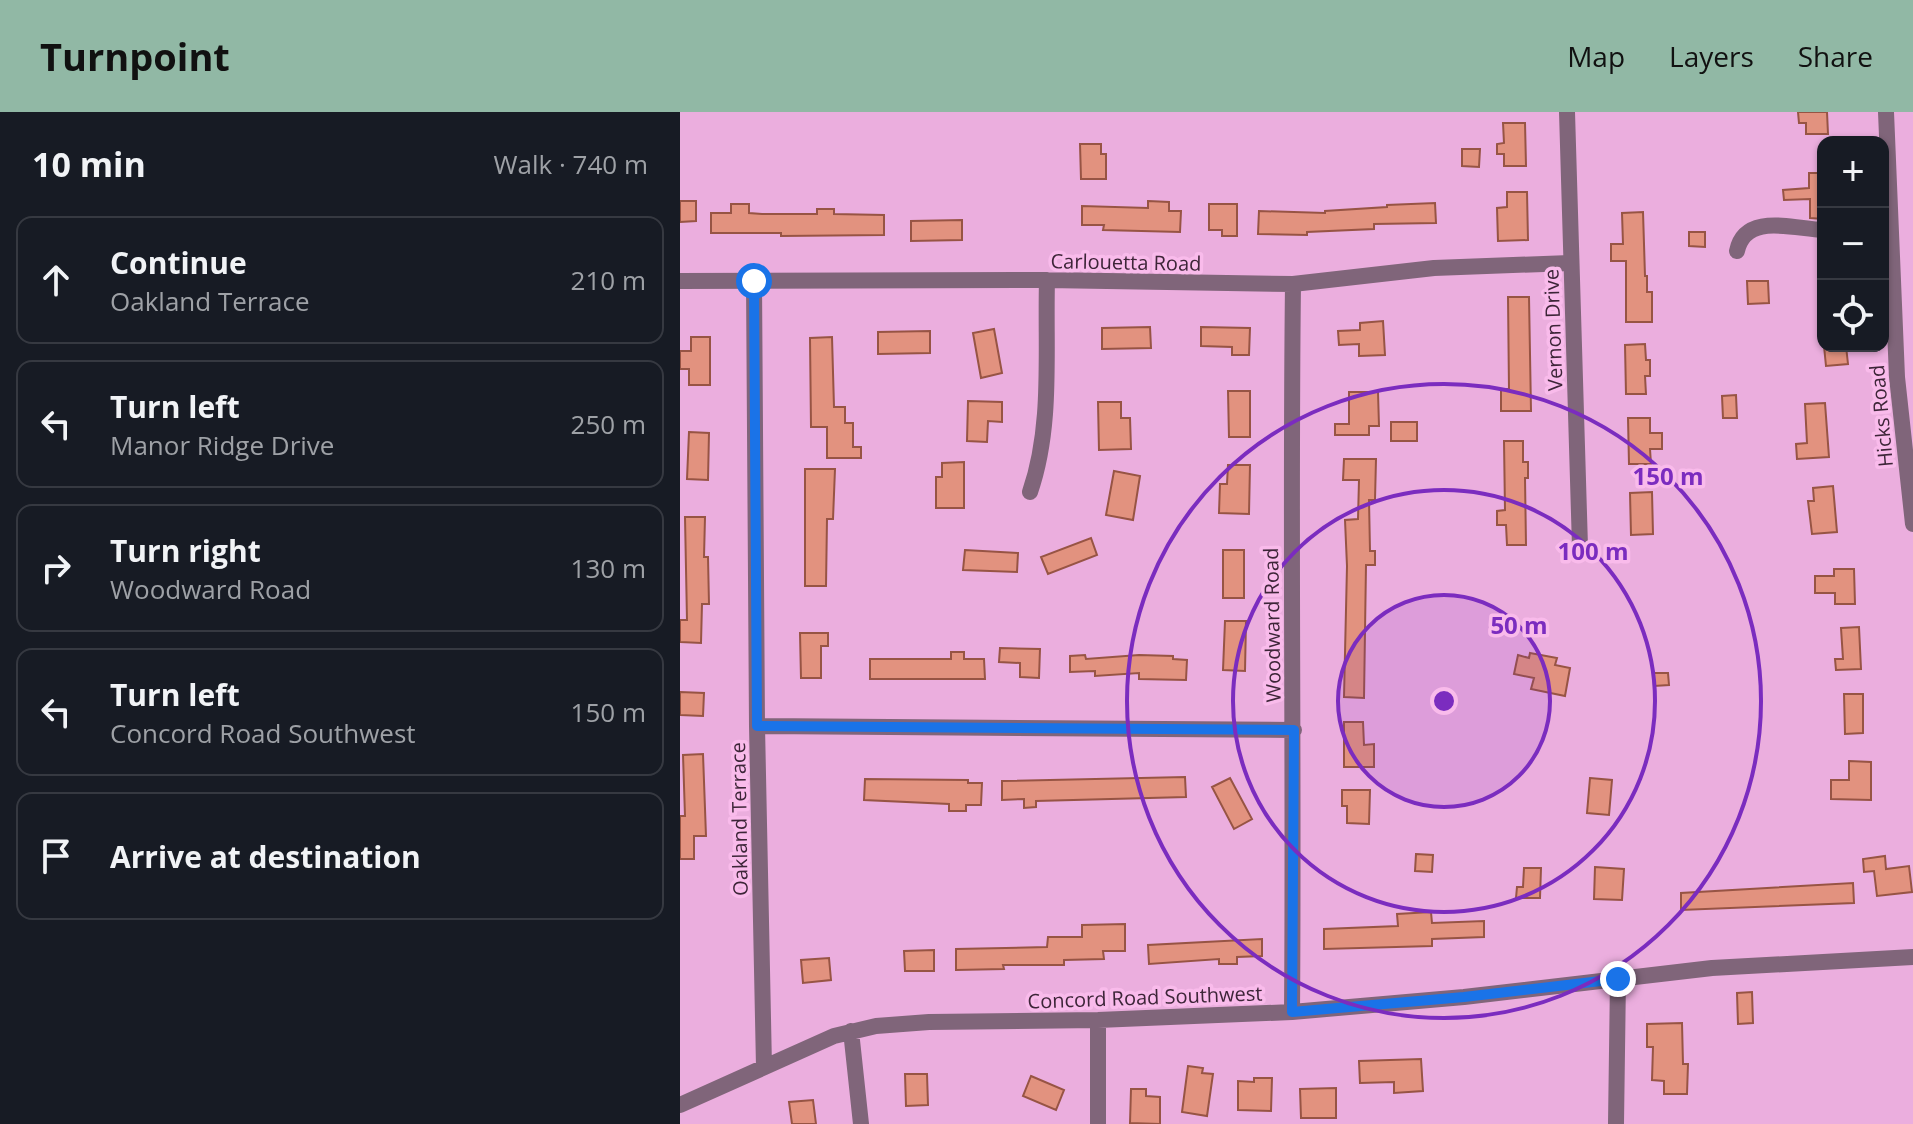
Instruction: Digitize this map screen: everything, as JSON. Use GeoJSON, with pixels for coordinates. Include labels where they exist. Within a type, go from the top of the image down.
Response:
{"type":"FeatureCollection","features":[{"type":"Feature","properties":{"kind":"street","name":"Vernon Drive"},"geometry":{"type":"LineString","coordinates":[[1567,112],[1580,547]]}},
{"type":"Feature","properties":{"kind":"street","name":"Hicks Road"},"geometry":{"type":"LineString","coordinates":[[1886,112],[1886,208]]}},
{"type":"Feature","properties":{"kind":"street"},"geometry":{"type":"LineString","coordinates":[[1737,251],[1743,235],[1750,229],[1785,225],[1817,229]]}},
{"type":"Feature","properties":{"kind":"street","name":"Hicks Road"},"geometry":{"type":"LineString","coordinates":[[1889,256],[1897,377],[1913,524]]}},
{"type":"Feature","properties":{"kind":"street","name":"Carlouetta Road"},"geometry":{"type":"LineString","coordinates":[[680,281],[1047,280],[1293,284],[1434,268],[1570,263]]}},
{"type":"Feature","properties":{"kind":"street"},"geometry":{"type":"LineString","coordinates":[[1030,492],[1043,432],[1047,280]]}},
{"type":"Feature","properties":{"kind":"street","name":"Oakland Terrace"},"geometry":{"type":"LineString","coordinates":[[754,281],[757,726],[764,1067]]}},
{"type":"Feature","properties":{"kind":"street","name":"Woodward Road"},"geometry":{"type":"LineString","coordinates":[[1292,1012],[1294,730],[1290,572],[1293,284]]}},
{"type":"Feature","properties":{"kind":"street"},"geometry":{"type":"LineString","coordinates":[[757,726],[1294,730]]}},
{"type":"Feature","properties":{"kind":"street","name":"Concord Road Southwest"},"geometry":{"type":"LineString","coordinates":[[680,1105],[851,1031],[876,1026],[1292,1012],[1479,995],[1712,968],[1913,957]]}},
{"type":"Feature","properties":{"kind":"street"},"geometry":{"type":"LineString","coordinates":[[1616,1124],[1618,979]]}},
{"type":"Feature","properties":{"kind":"street"},"geometry":{"type":"LineString","coordinates":[[1098,1020],[1098,1124]]}},
{"type":"Feature","properties":{"kind":"street"},"geometry":{"type":"LineString","coordinates":[[851,1031],[861,1124]]}},
{"type":"Feature","properties":{"kind":"building"},"geometry":{"type":"Polygon","coordinates":[[[1798,112],[1827,112],[1828,134],[1806,134],[1806,123],[1799,123],[1798,112]]]}},
{"type":"Feature","properties":{"kind":"building"},"geometry":{"type":"Polygon","coordinates":[[[1503,123],[1525,123],[1526,166],[1504,166],[1504,154],[1497,154],[1497,144],[1504,143],[1503,123]]]}},
{"type":"Feature","properties":{"kind":"building"},"geometry":{"type":"Polygon","coordinates":[[[1080,144],[1101,144],[1101,154],[1106,154],[1106,179],[1081,179],[1080,144]]]}},
{"type":"Feature","properties":{"kind":"building"},"geometry":{"type":"Polygon","coordinates":[[[1462,149],[1480,149],[1479,167],[1462,166],[1462,149]]]}},
{"type":"Feature","properties":{"kind":"building"},"geometry":{"type":"Polygon","coordinates":[[[1809,173],[1817,173],[1817,219],[1810,218],[1810,199],[1784,200],[1783,190],[1809,188],[1809,173]]]}},
{"type":"Feature","properties":{"kind":"building"},"geometry":{"type":"Polygon","coordinates":[[[1507,192],[1527,192],[1528,240],[1498,241],[1497,208],[1507,207],[1507,192]]]}},
{"type":"Feature","properties":{"kind":"building"},"geometry":{"type":"Polygon","coordinates":[[[680,201],[696,201],[696,221],[680,222],[680,201]]]}},
{"type":"Feature","properties":{"kind":"building"},"geometry":{"type":"Polygon","coordinates":[[[1148,201],[1169,202],[1169,211],[1181,211],[1180,232],[1103,230],[1104,225],[1082,225],[1082,206],[1148,208],[1148,201]]]}},
{"type":"Feature","properties":{"kind":"building"},"geometry":{"type":"Polygon","coordinates":[[[1435,203],[1436,223],[1374,224],[1374,229],[1307,232],[1307,235],[1258,234],[1259,211],[1325,213],[1435,203]]]}},
{"type":"Feature","properties":{"kind":"building"},"geometry":{"type":"Polygon","coordinates":[[[731,204],[749,204],[749,213],[762,214],[817,214],[817,209],[834,209],[834,214],[884,215],[884,235],[711,233],[711,213],[731,213],[731,204]]]}},
{"type":"Feature","properties":{"kind":"building"},"geometry":{"type":"Polygon","coordinates":[[[1209,204],[1237,204],[1237,236],[1222,236],[1222,230],[1209,230],[1209,204]]]}},
{"type":"Feature","properties":{"kind":"building"},"geometry":{"type":"Polygon","coordinates":[[[1643,212],[1645,276],[1647,292],[1652,292],[1652,322],[1626,322],[1626,261],[1611,261],[1611,244],[1623,244],[1622,213],[1643,212]]]}},
{"type":"Feature","properties":{"kind":"building"},"geometry":{"type":"Polygon","coordinates":[[[962,220],[962,240],[911,241],[911,221],[962,220]]]}},
{"type":"Feature","properties":{"kind":"building"},"geometry":{"type":"Polygon","coordinates":[[[1689,232],[1705,232],[1705,247],[1689,246],[1689,232]]]}},
{"type":"Feature","properties":{"kind":"building"},"geometry":{"type":"Polygon","coordinates":[[[1747,281],[1768,281],[1769,303],[1748,304],[1747,281]]]}},
{"type":"Feature","properties":{"kind":"building"},"geometry":{"type":"Polygon","coordinates":[[[1508,297],[1529,297],[1531,411],[1501,411],[1501,389],[1509,389],[1508,297]]]}},
{"type":"Feature","properties":{"kind":"building"},"geometry":{"type":"Polygon","coordinates":[[[1383,321],[1385,355],[1359,356],[1359,344],[1339,345],[1338,331],[1360,330],[1360,323],[1383,321]]]}},
{"type":"Feature","properties":{"kind":"building"},"geometry":{"type":"Polygon","coordinates":[[[1150,327],[1151,348],[1102,349],[1102,328],[1150,327]]]}},
{"type":"Feature","properties":{"kind":"building"},"geometry":{"type":"Polygon","coordinates":[[[1201,327],[1250,328],[1249,355],[1232,355],[1232,347],[1201,346],[1201,327]]]}},
{"type":"Feature","properties":{"kind":"building"},"geometry":{"type":"Polygon","coordinates":[[[994,329],[1002,373],[981,378],[973,333],[994,329]]]}},
{"type":"Feature","properties":{"kind":"building"},"geometry":{"type":"Polygon","coordinates":[[[930,331],[930,353],[878,354],[878,332],[930,331]]]}},
{"type":"Feature","properties":{"kind":"building"},"geometry":{"type":"Polygon","coordinates":[[[691,337],[710,337],[710,385],[689,385],[689,369],[680,369],[680,351],[691,351],[691,337]]]}},
{"type":"Feature","properties":{"kind":"building"},"geometry":{"type":"Polygon","coordinates":[[[832,337],[834,407],[845,407],[845,423],[853,423],[853,447],[861,447],[861,458],[827,458],[827,427],[811,427],[810,338],[832,337]]]}},
{"type":"Feature","properties":{"kind":"building"},"geometry":{"type":"Polygon","coordinates":[[[1645,344],[1646,360],[1650,360],[1650,376],[1645,376],[1646,394],[1626,394],[1625,345],[1645,344]]]}},
{"type":"Feature","properties":{"kind":"building"},"geometry":{"type":"Polygon","coordinates":[[[1825,352],[1847,352],[1848,364],[1826,366],[1825,352]]]}},
{"type":"Feature","properties":{"kind":"building"},"geometry":{"type":"Polygon","coordinates":[[[1228,391],[1250,391],[1250,437],[1229,437],[1228,391]]]}},
{"type":"Feature","properties":{"kind":"building"},"geometry":{"type":"Polygon","coordinates":[[[1349,392],[1378,392],[1379,426],[1369,426],[1369,435],[1335,435],[1335,424],[1349,424],[1349,392]]]}},
{"type":"Feature","properties":{"kind":"building"},"geometry":{"type":"Polygon","coordinates":[[[1736,395],[1737,418],[1723,418],[1722,396],[1736,395]]]}},
{"type":"Feature","properties":{"kind":"building"},"geometry":{"type":"Polygon","coordinates":[[[968,401],[1002,402],[1002,422],[988,421],[987,442],[967,441],[968,401]]]}},
{"type":"Feature","properties":{"kind":"building"},"geometry":{"type":"Polygon","coordinates":[[[1098,402],[1121,402],[1121,418],[1130,418],[1131,449],[1099,450],[1098,402]]]}},
{"type":"Feature","properties":{"kind":"building"},"geometry":{"type":"Polygon","coordinates":[[[1825,403],[1829,457],[1797,459],[1796,444],[1807,443],[1805,404],[1825,403]]]}},
{"type":"Feature","properties":{"kind":"building"},"geometry":{"type":"Polygon","coordinates":[[[1628,418],[1650,418],[1650,433],[1662,433],[1662,449],[1650,449],[1651,464],[1629,464],[1628,418]]]}},
{"type":"Feature","properties":{"kind":"building"},"geometry":{"type":"Polygon","coordinates":[[[1391,422],[1417,422],[1417,441],[1391,441],[1391,422]]]}},
{"type":"Feature","properties":{"kind":"building"},"geometry":{"type":"Polygon","coordinates":[[[689,432],[709,433],[708,480],[687,479],[689,432]]]}},
{"type":"Feature","properties":{"kind":"building"},"geometry":{"type":"Polygon","coordinates":[[[1504,441],[1523,441],[1523,462],[1528,462],[1528,478],[1525,478],[1526,545],[1507,545],[1506,525],[1497,525],[1497,511],[1505,510],[1504,441]]]}},
{"type":"Feature","properties":{"kind":"building"},"geometry":{"type":"Polygon","coordinates":[[[1344,459],[1376,459],[1375,500],[1369,500],[1370,551],[1375,551],[1375,565],[1366,565],[1364,698],[1344,697],[1345,520],[1358,519],[1359,480],[1343,480],[1344,459]]]}},
{"type":"Feature","properties":{"kind":"building"},"geometry":{"type":"Polygon","coordinates":[[[964,462],[964,508],[936,508],[936,477],[942,477],[942,463],[964,462]]]}},
{"type":"Feature","properties":{"kind":"building"},"geometry":{"type":"Polygon","coordinates":[[[1228,465],[1250,465],[1249,514],[1219,513],[1220,484],[1227,484],[1228,465]]]}},
{"type":"Feature","properties":{"kind":"building"},"geometry":{"type":"Polygon","coordinates":[[[805,469],[835,469],[833,519],[827,519],[826,586],[805,586],[805,469]]]}},
{"type":"Feature","properties":{"kind":"building"},"geometry":{"type":"Polygon","coordinates":[[[1114,471],[1140,476],[1133,520],[1106,515],[1114,471]]]}},
{"type":"Feature","properties":{"kind":"building"},"geometry":{"type":"Polygon","coordinates":[[[1833,486],[1837,532],[1812,534],[1808,501],[1814,501],[1813,488],[1833,486]]]}},
{"type":"Feature","properties":{"kind":"building"},"geometry":{"type":"Polygon","coordinates":[[[1652,492],[1653,534],[1631,535],[1630,493],[1652,492]]]}},
{"type":"Feature","properties":{"kind":"building"},"geometry":{"type":"Polygon","coordinates":[[[685,517],[705,517],[704,557],[708,557],[709,604],[702,604],[701,643],[680,642],[680,620],[687,620],[685,517]]]}},
{"type":"Feature","properties":{"kind":"building"},"geometry":{"type":"Polygon","coordinates":[[[1091,538],[1097,555],[1048,574],[1041,557],[1091,538]]]}},
{"type":"Feature","properties":{"kind":"building"},"geometry":{"type":"Polygon","coordinates":[[[965,550],[1018,553],[1017,572],[963,570],[965,550]]]}},
{"type":"Feature","properties":{"kind":"building"},"geometry":{"type":"Polygon","coordinates":[[[1223,550],[1244,550],[1244,598],[1223,598],[1223,550]]]}},
{"type":"Feature","properties":{"kind":"building"},"geometry":{"type":"Polygon","coordinates":[[[1834,569],[1854,569],[1855,604],[1835,604],[1835,593],[1815,593],[1815,576],[1834,576],[1834,569]]]}},
{"type":"Feature","properties":{"kind":"building"},"geometry":{"type":"Polygon","coordinates":[[[1225,621],[1246,621],[1245,671],[1223,670],[1225,621]]]}},
{"type":"Feature","properties":{"kind":"building"},"geometry":{"type":"Polygon","coordinates":[[[1859,627],[1861,669],[1836,670],[1835,659],[1843,659],[1841,628],[1859,627]]]}},
{"type":"Feature","properties":{"kind":"building"},"geometry":{"type":"Polygon","coordinates":[[[800,633],[828,633],[828,646],[821,646],[821,678],[801,678],[800,633]]]}},
{"type":"Feature","properties":{"kind":"building"},"geometry":{"type":"Polygon","coordinates":[[[1000,648],[1040,649],[1039,678],[1020,677],[1020,663],[999,662],[1000,648]]]}},
{"type":"Feature","properties":{"kind":"building"},"geometry":{"type":"Polygon","coordinates":[[[951,652],[964,652],[964,659],[984,659],[985,679],[870,679],[870,659],[951,659],[951,652]]]}},
{"type":"Feature","properties":{"kind":"building"},"geometry":{"type":"Polygon","coordinates":[[[1530,653],[1557,658],[1555,665],[1570,668],[1565,696],[1531,689],[1534,678],[1514,674],[1518,655],[1529,658],[1530,653]]]}},
{"type":"Feature","properties":{"kind":"building"},"geometry":{"type":"Polygon","coordinates":[[[1085,655],[1086,659],[1173,656],[1173,659],[1187,660],[1186,680],[1139,679],[1139,673],[1095,676],[1095,671],[1070,672],[1070,656],[1085,655]]]}},
{"type":"Feature","properties":{"kind":"building"},"geometry":{"type":"Polygon","coordinates":[[[1653,673],[1668,673],[1669,685],[1654,686],[1653,673]]]}},
{"type":"Feature","properties":{"kind":"building"},"geometry":{"type":"Polygon","coordinates":[[[680,692],[704,693],[703,716],[680,715],[680,692]]]}},
{"type":"Feature","properties":{"kind":"building"},"geometry":{"type":"Polygon","coordinates":[[[1844,694],[1863,694],[1863,733],[1845,734],[1844,694]]]}},
{"type":"Feature","properties":{"kind":"building"},"geometry":{"type":"Polygon","coordinates":[[[1344,722],[1363,722],[1364,745],[1374,744],[1374,767],[1344,767],[1344,722]]]}},
{"type":"Feature","properties":{"kind":"building"},"geometry":{"type":"Polygon","coordinates":[[[703,754],[706,836],[694,836],[694,859],[680,859],[680,816],[685,816],[683,755],[703,754]]]}},
{"type":"Feature","properties":{"kind":"building"},"geometry":{"type":"Polygon","coordinates":[[[1849,761],[1871,762],[1871,800],[1831,799],[1831,780],[1849,780],[1849,761]]]}},
{"type":"Feature","properties":{"kind":"building"},"geometry":{"type":"Polygon","coordinates":[[[1185,777],[1186,797],[1036,801],[1036,807],[1024,808],[1024,799],[1002,800],[1002,781],[1185,777]]]}},
{"type":"Feature","properties":{"kind":"building"},"geometry":{"type":"Polygon","coordinates":[[[1230,778],[1252,819],[1234,829],[1212,787],[1230,778]]]}},
{"type":"Feature","properties":{"kind":"building"},"geometry":{"type":"Polygon","coordinates":[[[1590,778],[1612,780],[1609,815],[1587,813],[1590,778]]]}},
{"type":"Feature","properties":{"kind":"building"},"geometry":{"type":"Polygon","coordinates":[[[865,779],[968,780],[968,783],[982,783],[981,805],[966,805],[966,811],[949,811],[949,804],[864,800],[865,779]]]}},
{"type":"Feature","properties":{"kind":"building"},"geometry":{"type":"Polygon","coordinates":[[[1342,790],[1370,790],[1369,824],[1347,823],[1347,806],[1342,806],[1342,790]]]}},
{"type":"Feature","properties":{"kind":"building"},"geometry":{"type":"Polygon","coordinates":[[[1416,854],[1433,855],[1432,872],[1415,871],[1416,854]]]}},
{"type":"Feature","properties":{"kind":"building"},"geometry":{"type":"Polygon","coordinates":[[[1885,856],[1886,869],[1909,866],[1912,892],[1877,896],[1874,871],[1864,872],[1863,859],[1885,856]]]}},
{"type":"Feature","properties":{"kind":"building"},"geometry":{"type":"Polygon","coordinates":[[[1595,867],[1624,869],[1622,900],[1594,899],[1595,867]]]}},
{"type":"Feature","properties":{"kind":"building"},"geometry":{"type":"Polygon","coordinates":[[[1524,868],[1541,868],[1540,898],[1516,898],[1517,887],[1523,887],[1524,868]]]}},
{"type":"Feature","properties":{"kind":"building"},"geometry":{"type":"Polygon","coordinates":[[[1853,883],[1854,903],[1681,910],[1681,893],[1853,883]]]}},
{"type":"Feature","properties":{"kind":"building"},"geometry":{"type":"Polygon","coordinates":[[[1431,912],[1432,923],[1484,921],[1484,937],[1432,939],[1432,946],[1324,949],[1324,929],[1398,926],[1397,914],[1431,912]]]}},
{"type":"Feature","properties":{"kind":"building"},"geometry":{"type":"Polygon","coordinates":[[[1125,924],[1125,951],[1103,951],[1104,959],[1064,960],[1064,965],[1003,965],[1004,969],[956,970],[956,949],[1047,947],[1048,937],[1082,937],[1082,925],[1125,924]]]}},
{"type":"Feature","properties":{"kind":"building"},"geometry":{"type":"Polygon","coordinates":[[[1262,939],[1262,956],[1237,957],[1237,964],[1219,964],[1219,959],[1149,964],[1148,945],[1262,939]]]}},
{"type":"Feature","properties":{"kind":"building"},"geometry":{"type":"Polygon","coordinates":[[[934,950],[934,971],[905,971],[904,951],[934,950]]]}},
{"type":"Feature","properties":{"kind":"building"},"geometry":{"type":"Polygon","coordinates":[[[829,958],[831,980],[803,983],[801,960],[829,958]]]}},
{"type":"Feature","properties":{"kind":"building"},"geometry":{"type":"Polygon","coordinates":[[[1752,992],[1753,1023],[1738,1024],[1737,993],[1752,992]]]}},
{"type":"Feature","properties":{"kind":"building"},"geometry":{"type":"Polygon","coordinates":[[[1682,1023],[1683,1064],[1688,1064],[1687,1094],[1664,1094],[1664,1081],[1652,1080],[1653,1047],[1647,1047],[1647,1024],[1682,1023]]]}},
{"type":"Feature","properties":{"kind":"building"},"geometry":{"type":"Polygon","coordinates":[[[1421,1059],[1423,1091],[1394,1093],[1394,1082],[1360,1083],[1359,1061],[1421,1059]]]}},
{"type":"Feature","properties":{"kind":"building"},"geometry":{"type":"Polygon","coordinates":[[[1188,1066],[1203,1068],[1202,1073],[1213,1074],[1207,1116],[1182,1112],[1188,1066]]]}},
{"type":"Feature","properties":{"kind":"building"},"geometry":{"type":"Polygon","coordinates":[[[905,1074],[927,1074],[928,1105],[906,1106],[905,1074]]]}},
{"type":"Feature","properties":{"kind":"building"},"geometry":{"type":"Polygon","coordinates":[[[1031,1076],[1064,1090],[1056,1110],[1023,1096],[1031,1076]]]}},
{"type":"Feature","properties":{"kind":"building"},"geometry":{"type":"Polygon","coordinates":[[[1254,1078],[1272,1078],[1271,1111],[1238,1110],[1238,1081],[1254,1082],[1254,1078]]]}},
{"type":"Feature","properties":{"kind":"building"},"geometry":{"type":"Polygon","coordinates":[[[1336,1088],[1336,1118],[1301,1118],[1300,1089],[1336,1088]]]}},
{"type":"Feature","properties":{"kind":"building"},"geometry":{"type":"Polygon","coordinates":[[[1131,1089],[1146,1089],[1146,1096],[1160,1097],[1160,1124],[1130,1123],[1131,1089]]]}},
{"type":"Feature","properties":{"kind":"building"},"geometry":{"type":"Polygon","coordinates":[[[813,1100],[816,1124],[792,1124],[789,1102],[813,1100]]]}},
{"type":"Feature","properties":{"kind":"route"},"geometry":{"type":"LineString","coordinates":[[754,281],[757,726],[1294,730],[1292,1012],[1618,979]]}}]}
